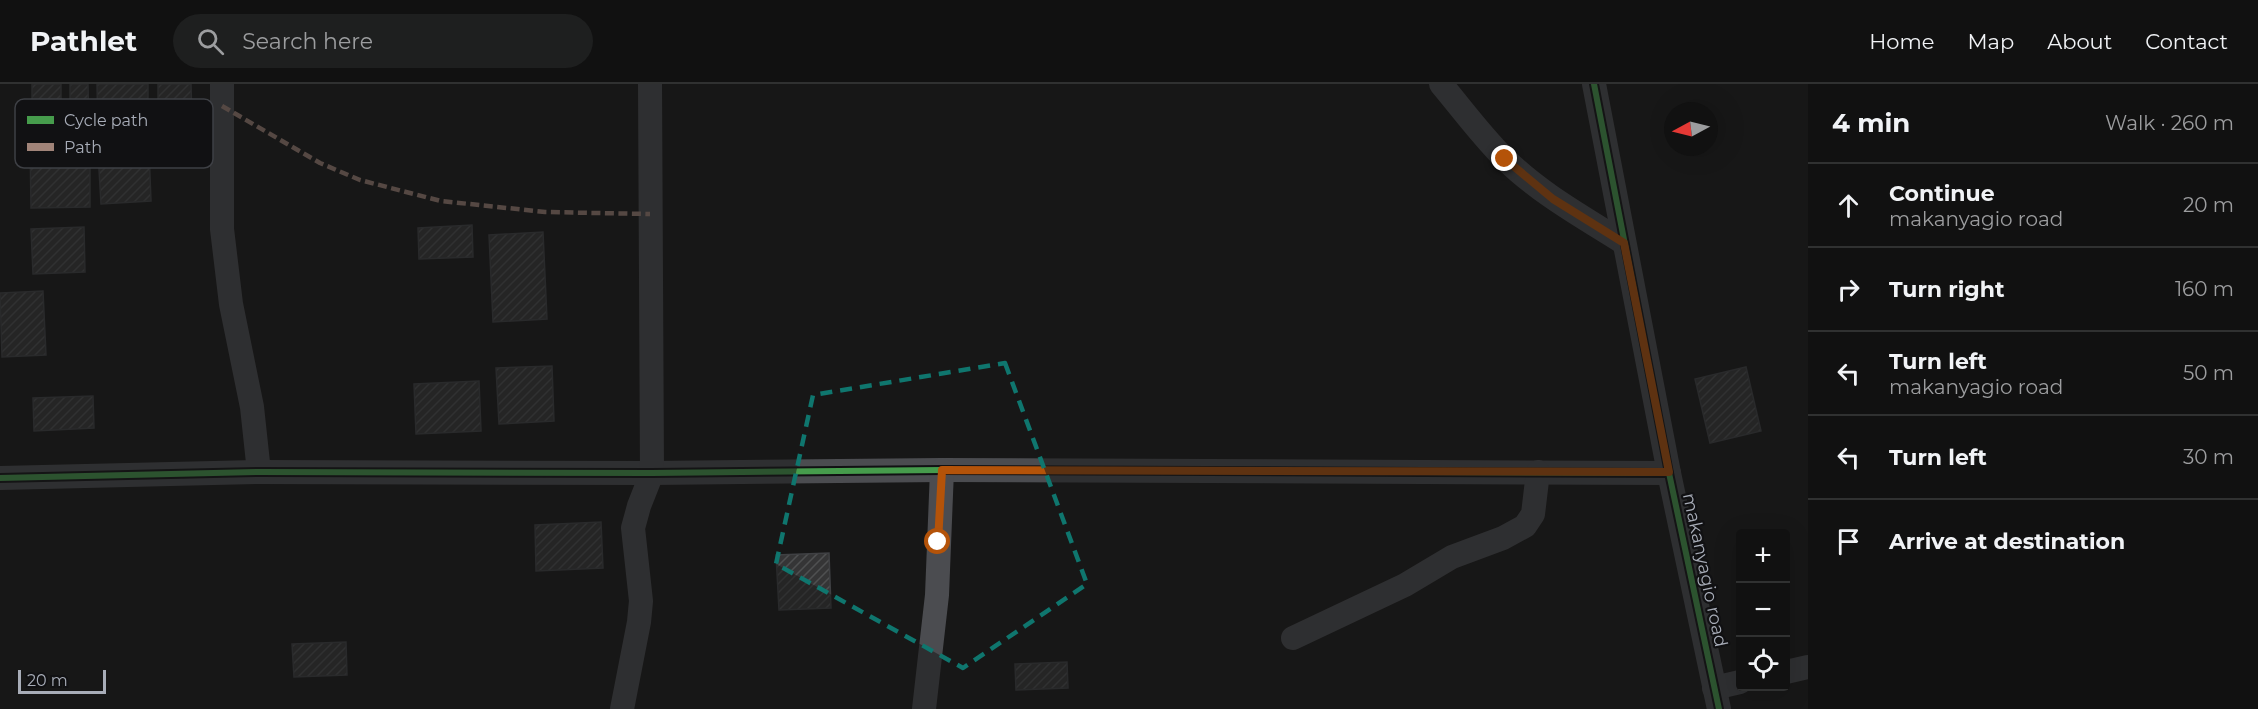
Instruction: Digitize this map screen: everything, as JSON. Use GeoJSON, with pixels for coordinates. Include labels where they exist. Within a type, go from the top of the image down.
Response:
{"type":"FeatureCollection","features":[{"type":"Feature","properties":{"kind":"street"},"geometry":{"type":"LineString","coordinates":[[222,84],[222,229],[231,304],[252,407],[259,472]]}},
{"type":"Feature","properties":{"kind":"street"},"geometry":{"type":"LineString","coordinates":[[622,709],[641,601],[633,528],[652,473],[650,84]]}},
{"type":"Feature","properties":{"kind":"street"},"geometry":{"type":"LineString","coordinates":[[1441,84],[1490,143],[1520,173],[1553,199],[1624,243]]}},
{"type":"Feature","properties":{"kind":"street","name":"makanyagio road"},"geometry":{"type":"LineString","coordinates":[[1594,84],[1669,472],[1716,698]]}},
{"type":"Feature","properties":{"kind":"street"},"geometry":{"type":"LineString","coordinates":[[0,478],[259,472],[652,473],[942,470],[1669,472]]}},
{"type":"Feature","properties":{"kind":"street"},"geometry":{"type":"LineString","coordinates":[[924,709],[937,595],[942,470]]}},
{"type":"Feature","properties":{"kind":"street"},"geometry":{"type":"LineString","coordinates":[[1293,638],[1404,585],[1452,557],[1503,538],[1525,526],[1533,514],[1538,472]]}},
{"type":"Feature","properties":{"kind":"street"},"geometry":{"type":"LineString","coordinates":[[1790,671],[1808,667]]}},
{"type":"Feature","properties":{"kind":"street"},"geometry":{"type":"LineString","coordinates":[[1716,698],[1736,685]]}},
{"type":"Feature","properties":{"kind":"highlighted area"},"geometry":{"type":"Polygon","coordinates":[[[1005,363],[1087,584],[963,668],[776,564],[813,395],[1005,363]]]}},
{"type":"Feature","properties":{"kind":"building"},"geometry":{"type":"Polygon","coordinates":[[[32,84],[61,84],[61,99],[32,99],[32,84]]]}},
{"type":"Feature","properties":{"kind":"building"},"geometry":{"type":"Polygon","coordinates":[[[70,84],[88,84],[88,99],[70,99],[70,84]]]}},
{"type":"Feature","properties":{"kind":"building"},"geometry":{"type":"Polygon","coordinates":[[[97,84],[148,84],[148,99],[97,99],[97,84]]]}},
{"type":"Feature","properties":{"kind":"building"},"geometry":{"type":"Polygon","coordinates":[[[158,84],[191,84],[191,99],[158,99],[158,84]]]}},
{"type":"Feature","properties":{"kind":"building"},"geometry":{"type":"Polygon","coordinates":[[[30,168],[90,168],[90,207],[31,208],[30,168]]]}},
{"type":"Feature","properties":{"kind":"building"},"geometry":{"type":"Polygon","coordinates":[[[99,168],[150,168],[151,201],[101,204],[99,168]]]}},
{"type":"Feature","properties":{"kind":"building"},"geometry":{"type":"Polygon","coordinates":[[[472,225],[473,257],[419,259],[418,228],[472,225]]]}},
{"type":"Feature","properties":{"kind":"building"},"geometry":{"type":"Polygon","coordinates":[[[84,227],[85,272],[33,274],[31,229],[84,227]]]}},
{"type":"Feature","properties":{"kind":"building"},"geometry":{"type":"Polygon","coordinates":[[[543,232],[547,319],[493,322],[489,235],[543,232]]]}},
{"type":"Feature","properties":{"kind":"building"},"geometry":{"type":"Polygon","coordinates":[[[43,291],[46,355],[2,357],[0,293],[43,291]]]}},
{"type":"Feature","properties":{"kind":"building"},"geometry":{"type":"Polygon","coordinates":[[[552,366],[554,421],[499,424],[496,368],[552,366]]]}},
{"type":"Feature","properties":{"kind":"building"},"geometry":{"type":"Polygon","coordinates":[[[1746,367],[1761,431],[1710,443],[1695,379],[1746,367]]]}},
{"type":"Feature","properties":{"kind":"building"},"geometry":{"type":"Polygon","coordinates":[[[479,381],[481,431],[416,434],[414,384],[479,381]]]}},
{"type":"Feature","properties":{"kind":"building"},"geometry":{"type":"Polygon","coordinates":[[[93,396],[94,428],[34,431],[33,398],[93,396]]]}},
{"type":"Feature","properties":{"kind":"building"},"geometry":{"type":"Polygon","coordinates":[[[601,522],[603,568],[536,571],[535,525],[601,522]]]}},
{"type":"Feature","properties":{"kind":"building"},"geometry":{"type":"Polygon","coordinates":[[[829,553],[831,608],[779,610],[776,555],[829,553]]]}},
{"type":"Feature","properties":{"kind":"building"},"geometry":{"type":"Polygon","coordinates":[[[346,642],[347,675],[294,677],[292,644],[346,642]]]}},
{"type":"Feature","properties":{"kind":"building"},"geometry":{"type":"Polygon","coordinates":[[[1067,662],[1068,688],[1016,690],[1015,664],[1067,662]]]}},
{"type":"Feature","properties":{"kind":"marked path"},"geometry":{"type":"LineString","coordinates":[[222,106],[320,163],[360,180],[441,201],[545,212],[650,214]]}},
{"type":"Feature","properties":{"kind":"cycle path"},"geometry":{"type":"LineString","coordinates":[[1594,84],[1669,473],[1719,709]]}},
{"type":"Feature","properties":{"kind":"cycle path"},"geometry":{"type":"LineString","coordinates":[[0,478],[259,472],[652,473],[942,470],[1669,473]]}},
{"type":"Feature","properties":{"kind":"route"},"geometry":{"type":"LineString","coordinates":[[938,542],[942,470],[1669,472],[1624,243],[1553,199],[1505,159]]}}]}
